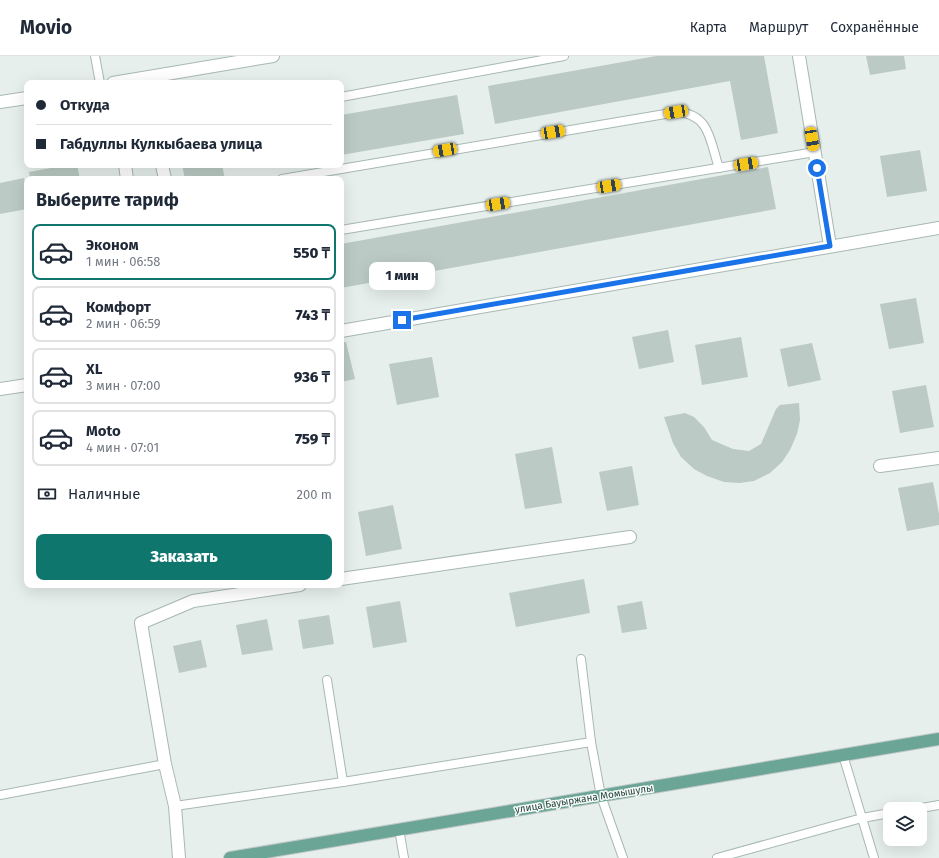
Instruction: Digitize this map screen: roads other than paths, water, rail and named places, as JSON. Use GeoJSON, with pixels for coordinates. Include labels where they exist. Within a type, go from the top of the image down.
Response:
{"type":"FeatureCollection","features":[{"type":"Feature","properties":{"kind":"main road","name":"улица Бауыржана Момышулы"},"geometry":{"type":"LineString","coordinates":[[230,858],[939,739]]}},
{"type":"Feature","properties":{"kind":"street"},"geometry":{"type":"LineString","coordinates":[[149,80],[273,56]]}},
{"type":"Feature","properties":{"kind":"street"},"geometry":{"type":"LineString","coordinates":[[799,56],[830,246]]}},
{"type":"Feature","properties":{"kind":"street"},"geometry":{"type":"LineString","coordinates":[[0,102],[24,98]]}},
{"type":"Feature","properties":{"kind":"street"},"geometry":{"type":"LineString","coordinates":[[344,330],[939,228]]}},
{"type":"Feature","properties":{"kind":"street"},"geometry":{"type":"LineString","coordinates":[[0,389],[24,385]]}},
{"type":"Feature","properties":{"kind":"street"},"geometry":{"type":"LineString","coordinates":[[880,466],[939,458]]}},
{"type":"Feature","properties":{"kind":"street"},"geometry":{"type":"LineString","coordinates":[[344,579],[630,536]]}},
{"type":"Feature","properties":{"kind":"street"},"geometry":{"type":"LineString","coordinates":[[179,858],[175,806],[165,764],[141,623],[193,601],[280,588]]}},
{"type":"Feature","properties":{"kind":"lane"},"geometry":{"type":"LineString","coordinates":[[95,56],[99,80]]}},
{"type":"Feature","properties":{"kind":"lane"},"geometry":{"type":"LineString","coordinates":[[344,96],[564,56]]}},
{"type":"Feature","properties":{"kind":"lane"},"geometry":{"type":"LineString","coordinates":[[300,176],[676,112],[688,112],[699,118],[706,127],[719,168]]}},
{"type":"Feature","properties":{"kind":"lane"},"geometry":{"type":"LineString","coordinates":[[344,230],[814,152]]}},
{"type":"Feature","properties":{"kind":"lane"},"geometry":{"type":"LineString","coordinates":[[581,659],[591,742],[601,796],[623,858]]}},
{"type":"Feature","properties":{"kind":"lane"},"geometry":{"type":"LineString","coordinates":[[327,680],[343,782]]}},
{"type":"Feature","properties":{"kind":"lane"},"geometry":{"type":"LineString","coordinates":[[175,806],[343,782],[591,742]]}},
{"type":"Feature","properties":{"kind":"lane"},"geometry":{"type":"LineString","coordinates":[[843,755],[874,858]]}},
{"type":"Feature","properties":{"kind":"lane"},"geometry":{"type":"LineString","coordinates":[[0,795],[165,764]]}},
{"type":"Feature","properties":{"kind":"lane"},"geometry":{"type":"LineString","coordinates":[[927,807],[939,805]]}},
{"type":"Feature","properties":{"kind":"lane"},"geometry":{"type":"LineString","coordinates":[[717,858],[862,818],[883,814]]}},
{"type":"Feature","properties":{"kind":"lane"},"geometry":{"type":"LineString","coordinates":[[399,829],[404,858]]}}]}
